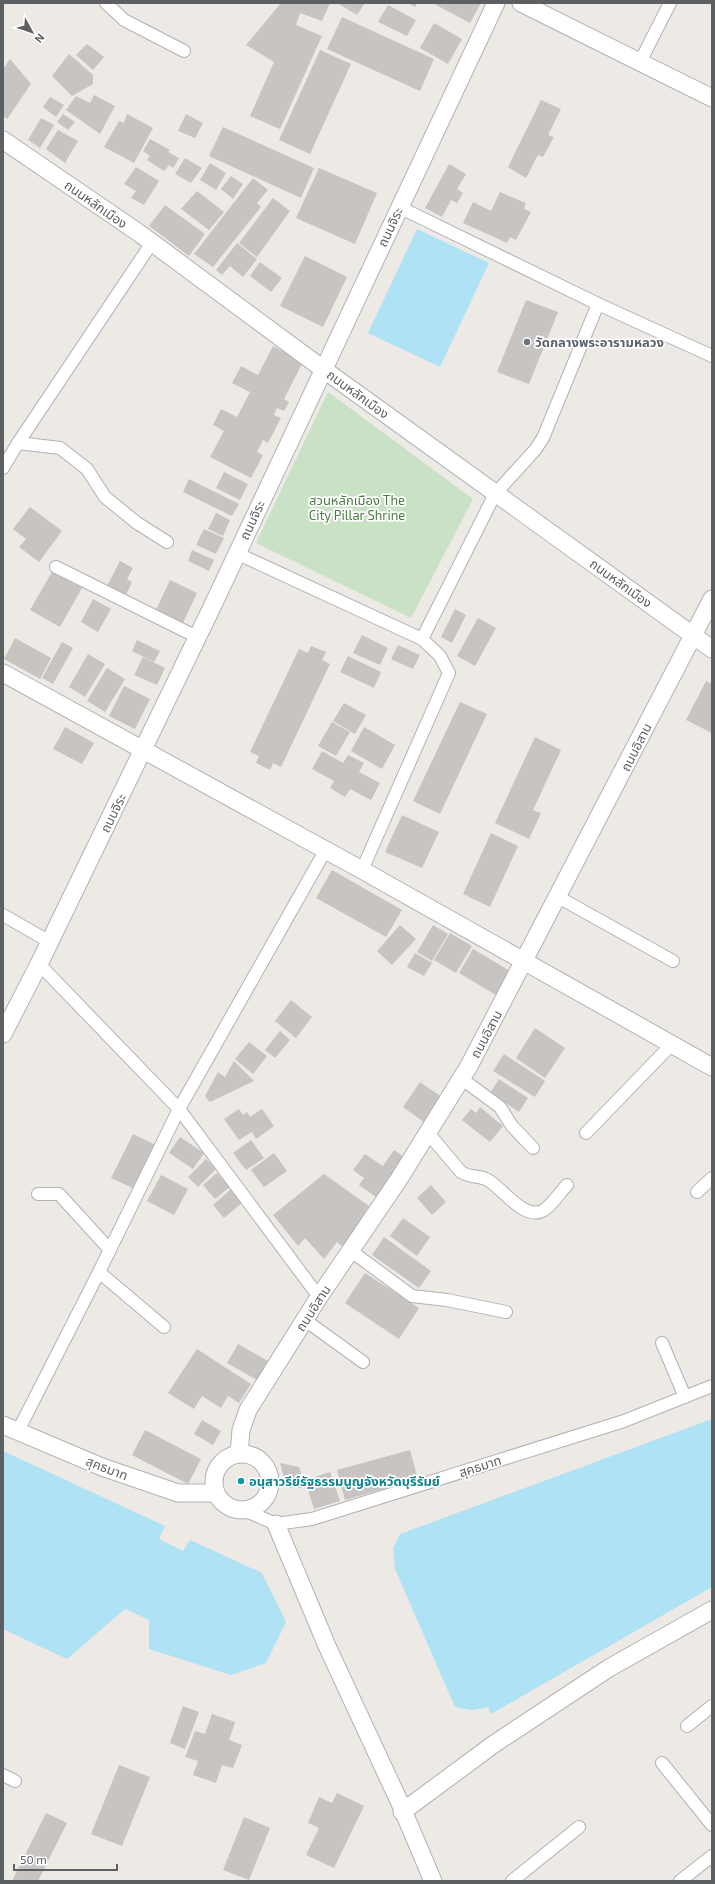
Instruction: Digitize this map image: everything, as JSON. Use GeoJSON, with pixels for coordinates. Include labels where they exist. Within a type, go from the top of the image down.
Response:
{"type":"FeatureCollection","features":[{"type":"Feature","properties":{"kind":"street"},"geometry":{"type":"LineString","coordinates":[[106,3],[124,20],[184,51]]}},
{"type":"Feature","properties":{"kind":"street","name":"ถนนจิระ"},"geometry":{"type":"LineString","coordinates":[[3,1034],[50,942],[143,751],[496,3]]}},
{"type":"Feature","properties":{"kind":"street"},"geometry":{"type":"LineString","coordinates":[[521,3],[712,98]]}},
{"type":"Feature","properties":{"kind":"street"},"geometry":{"type":"LineString","coordinates":[[640,62],[670,3]]}},
{"type":"Feature","properties":{"kind":"street","name":"ถนนหลักเมือง"},"geometry":{"type":"LineString","coordinates":[[3,140],[139,233],[151,244],[495,494],[712,649]]}},
{"type":"Feature","properties":{"kind":"street"},"geometry":{"type":"LineString","coordinates":[[399,207],[598,304],[712,356]]}},
{"type":"Feature","properties":{"kind":"street"},"geometry":{"type":"LineString","coordinates":[[3,468],[6,455],[18,443],[151,244]]}},
{"type":"Feature","properties":{"kind":"street"},"geometry":{"type":"LineString","coordinates":[[422,639],[495,494],[543,438],[598,304]]}},
{"type":"Feature","properties":{"kind":"street"},"geometry":{"type":"LineString","coordinates":[[18,443],[60,448],[87,469],[105,497],[137,523],[167,542]]}},
{"type":"Feature","properties":{"kind":"street"},"geometry":{"type":"LineString","coordinates":[[236,553],[422,639],[440,656],[449,673],[362,870]]}},
{"type":"Feature","properties":{"kind":"street"},"geometry":{"type":"LineString","coordinates":[[56,567],[197,637]]}},
{"type":"Feature","properties":{"kind":"street","name":"ถนนอิสาน"},"geometry":{"type":"LineString","coordinates":[[239,1454],[241,1430],[248,1410],[462,1079],[525,962],[712,599]]}},
{"type":"Feature","properties":{"kind":"street"},"geometry":{"type":"LineString","coordinates":[[3,673],[362,870],[712,1067]]}},
{"type":"Feature","properties":{"kind":"street"},"geometry":{"type":"LineString","coordinates":[[10,1428],[99,1272],[178,1109],[325,851]]}},
{"type":"Feature","properties":{"kind":"street"},"geometry":{"type":"LineString","coordinates":[[558,897],[673,961]]}},
{"type":"Feature","properties":{"kind":"street"},"geometry":{"type":"LineString","coordinates":[[3,915],[50,942]]}},
{"type":"Feature","properties":{"kind":"street"},"geometry":{"type":"LineString","coordinates":[[39,964],[178,1109],[320,1297]]}},
{"type":"Feature","properties":{"kind":"street"},"geometry":{"type":"LineString","coordinates":[[586,1133],[672,1044]]}},
{"type":"Feature","properties":{"kind":"street"},"geometry":{"type":"LineString","coordinates":[[462,1079],[500,1107],[512,1126],[533,1148]]}},
{"type":"Feature","properties":{"kind":"street"},"geometry":{"type":"LineString","coordinates":[[428,1133],[461,1172],[468,1177],[487,1180],[513,1202],[528,1211],[538,1213],[545,1209],[567,1185]]}},
{"type":"Feature","properties":{"kind":"street"},"geometry":{"type":"LineString","coordinates":[[697,1192],[712,1178]]}},
{"type":"Feature","properties":{"kind":"street"},"geometry":{"type":"LineString","coordinates":[[38,1194],[59,1194],[110,1250]]}},
{"type":"Feature","properties":{"kind":"street"},"geometry":{"type":"LineString","coordinates":[[351,1251],[412,1296],[455,1301],[506,1312]]}},
{"type":"Feature","properties":{"kind":"street"},"geometry":{"type":"LineString","coordinates":[[99,1272],[164,1327]]}},
{"type":"Feature","properties":{"kind":"street"},"geometry":{"type":"LineString","coordinates":[[305,1320],[363,1362]]}},
{"type":"Feature","properties":{"kind":"street"},"geometry":{"type":"LineString","coordinates":[[662,1343],[685,1397]]}},
{"type":"Feature","properties":{"kind":"street","name":"สุคธมาท"},"geometry":{"type":"LineString","coordinates":[[276,1524],[312,1519],[624,1421],[712,1386]]}},
{"type":"Feature","properties":{"kind":"street","name":"สุคธมาท"},"geometry":{"type":"LineString","coordinates":[[10,1428],[102,1467],[178,1493],[215,1493]]}},
{"type":"Feature","properties":{"kind":"street"},"geometry":{"type":"LineString","coordinates":[[239,1454],[252,1456],[260,1460],[270,1476],[269,1490],[263,1502],[255,1508],[246,1511],[236,1511],[228,1507],[220,1501],[215,1493],[213,1484],[214,1474],[219,1465],[226,1459],[239,1454]]}},
{"type":"Feature","properties":{"kind":"street"},"geometry":{"type":"LineString","coordinates":[[246,1511],[276,1524],[327,1646],[433,1881]]}},
{"type":"Feature","properties":{"kind":"street"},"geometry":{"type":"LineString","coordinates":[[402,1812],[494,1744],[609,1668],[712,1610]]}},
{"type":"Feature","properties":{"kind":"street"},"geometry":{"type":"LineString","coordinates":[[687,1726],[712,1706]]}},
{"type":"Feature","properties":{"kind":"street"},"geometry":{"type":"LineString","coordinates":[[662,1763],[712,1825]]}},
{"type":"Feature","properties":{"kind":"street"},"geometry":{"type":"LineString","coordinates":[[3,1775],[15,1781]]}},
{"type":"Feature","properties":{"kind":"street"},"geometry":{"type":"LineString","coordinates":[[512,1881],[579,1827]]}},
{"type":"Feature","properties":{"kind":"street"},"geometry":{"type":"LineString","coordinates":[[680,1881],[712,1856]]}},
{"type":"Feature","properties":{"kind":"green space","name":"สวนหลักเมือง The City Pillar Shrine"},"geometry":{"type":"Polygon","coordinates":[[[328,392],[473,499],[411,618],[256,543],[328,392]]]}},
{"type":"Feature","properties":{"kind":"water"},"geometry":{"type":"Polygon","coordinates":[[[417,229],[489,263],[440,367],[368,333],[417,229]]]}},
{"type":"Feature","properties":{"kind":"water"},"geometry":{"type":"Polygon","coordinates":[[[712,1419],[712,1587],[491,1714],[488,1707],[473,1710],[455,1707],[395,1569],[393,1548],[400,1534],[712,1419]]]}},
{"type":"Feature","properties":{"kind":"water"},"geometry":{"type":"Polygon","coordinates":[[[3,1451],[165,1526],[159,1539],[183,1551],[190,1540],[262,1573],[286,1622],[266,1663],[231,1675],[149,1649],[149,1620],[125,1609],[67,1659],[3,1629],[3,1451]]]}},
{"type":"Feature","properties":{"kind":"building"},"geometry":{"type":"Polygon","coordinates":[[[281,3],[330,3],[322,21],[300,13],[296,25],[322,36],[280,129],[250,116],[274,62],[246,45],[281,3]]]}},
{"type":"Feature","properties":{"kind":"building"},"geometry":{"type":"Polygon","coordinates":[[[337,3],[365,3],[357,15],[337,3]]]}},
{"type":"Feature","properties":{"kind":"building"},"geometry":{"type":"Polygon","coordinates":[[[408,3],[417,3],[415,7],[408,3]]]}},
{"type":"Feature","properties":{"kind":"building"},"geometry":{"type":"Polygon","coordinates":[[[437,3],[481,3],[470,23],[436,5],[437,3]]]}},
{"type":"Feature","properties":{"kind":"building"},"geometry":{"type":"Polygon","coordinates":[[[388,5],[416,20],[407,36],[378,22],[388,5]]]}},
{"type":"Feature","properties":{"kind":"building"},"geometry":{"type":"Polygon","coordinates":[[[342,17],[434,59],[420,91],[327,49],[342,17]]]}},
{"type":"Feature","properties":{"kind":"building"},"geometry":{"type":"Polygon","coordinates":[[[434,23],[462,39],[448,64],[420,48],[434,23]]]}},
{"type":"Feature","properties":{"kind":"building"},"geometry":{"type":"Polygon","coordinates":[[[87,44],[104,57],[93,70],[76,55],[87,44]]]}},
{"type":"Feature","properties":{"kind":"building"},"geometry":{"type":"Polygon","coordinates":[[[320,50],[351,64],[310,154],[279,140],[320,50]]]}},
{"type":"Feature","properties":{"kind":"building"},"geometry":{"type":"Polygon","coordinates":[[[69,54],[93,75],[93,84],[72,96],[52,76],[69,54]]]}},
{"type":"Feature","properties":{"kind":"building"},"geometry":{"type":"Polygon","coordinates":[[[10,59],[31,84],[7,119],[3,116],[3,69],[10,59]]]}},
{"type":"Feature","properties":{"kind":"building"},"geometry":{"type":"Polygon","coordinates":[[[94,95],[115,106],[100,134],[66,110],[76,96],[90,103],[94,95]]]}},
{"type":"Feature","properties":{"kind":"building"},"geometry":{"type":"Polygon","coordinates":[[[50,97],[64,105],[56,117],[43,107],[50,97]]]}},
{"type":"Feature","properties":{"kind":"building"},"geometry":{"type":"Polygon","coordinates":[[[541,100],[561,109],[548,135],[554,137],[543,157],[538,155],[526,178],[508,167],[541,100]]]}},
{"type":"Feature","properties":{"kind":"building"},"geometry":{"type":"Polygon","coordinates":[[[63,114],[75,122],[68,130],[57,122],[63,114]]]}},
{"type":"Feature","properties":{"kind":"building"},"geometry":{"type":"Polygon","coordinates":[[[127,114],[153,128],[134,163],[104,147],[119,121],[124,123],[127,114]]]}},
{"type":"Feature","properties":{"kind":"building"},"geometry":{"type":"Polygon","coordinates":[[[186,114],[203,123],[195,138],[178,131],[186,114]]]}},
{"type":"Feature","properties":{"kind":"building"},"geometry":{"type":"Polygon","coordinates":[[[41,118],[54,125],[40,148],[28,140],[41,118]]]}},
{"type":"Feature","properties":{"kind":"building"},"geometry":{"type":"Polygon","coordinates":[[[223,127],[314,168],[301,198],[209,156],[223,127]]]}},
{"type":"Feature","properties":{"kind":"building"},"geometry":{"type":"Polygon","coordinates":[[[58,130],[78,141],[65,163],[46,149],[58,130]]]}},
{"type":"Feature","properties":{"kind":"building"},"geometry":{"type":"Polygon","coordinates":[[[150,139],[170,150],[168,152],[179,158],[173,168],[169,165],[164,171],[147,160],[150,156],[143,151],[150,139]]]}},
{"type":"Feature","properties":{"kind":"building"},"geometry":{"type":"Polygon","coordinates":[[[185,158],[202,168],[191,183],[175,174],[185,158]]]}},
{"type":"Feature","properties":{"kind":"building"},"geometry":{"type":"Polygon","coordinates":[[[210,163],[226,173],[216,190],[200,180],[210,163]]]}},
{"type":"Feature","properties":{"kind":"building"},"geometry":{"type":"Polygon","coordinates":[[[449,164],[466,174],[457,189],[463,193],[457,203],[451,200],[442,217],[425,208],[449,164]]]}},
{"type":"Feature","properties":{"kind":"building"},"geometry":{"type":"Polygon","coordinates":[[[136,167],[159,181],[144,205],[131,198],[136,191],[124,184],[136,167]]]}},
{"type":"Feature","properties":{"kind":"building"},"geometry":{"type":"Polygon","coordinates":[[[319,168],[377,193],[355,244],[296,218],[319,168]]]}},
{"type":"Feature","properties":{"kind":"building"},"geometry":{"type":"Polygon","coordinates":[[[231,176],[243,184],[233,199],[221,189],[231,176]]]}},
{"type":"Feature","properties":{"kind":"building"},"geometry":{"type":"Polygon","coordinates":[[[253,178],[268,190],[257,203],[261,207],[213,267],[194,254],[253,178]]]}},
{"type":"Feature","properties":{"kind":"building"},"geometry":{"type":"Polygon","coordinates":[[[197,191],[224,212],[209,230],[181,209],[197,191]]]}},
{"type":"Feature","properties":{"kind":"building"},"geometry":{"type":"Polygon","coordinates":[[[500,192],[526,203],[524,209],[531,212],[516,240],[510,237],[507,243],[463,223],[473,202],[491,211],[500,192]]]}},
{"type":"Feature","properties":{"kind":"building"},"geometry":{"type":"Polygon","coordinates":[[[273,198],[290,211],[257,257],[239,243],[273,198]]]}},
{"type":"Feature","properties":{"kind":"building"},"geometry":{"type":"Polygon","coordinates":[[[165,205],[205,234],[189,256],[149,226],[165,205]]]}},
{"type":"Feature","properties":{"kind":"building"},"geometry":{"type":"Polygon","coordinates":[[[237,243],[257,259],[243,277],[230,266],[222,275],[216,270],[237,243]]]}},
{"type":"Feature","properties":{"kind":"building"},"geometry":{"type":"Polygon","coordinates":[[[305,256],[347,277],[323,327],[280,306],[305,256]]]}},
{"type":"Feature","properties":{"kind":"building"},"geometry":{"type":"Polygon","coordinates":[[[260,262],[282,278],[271,292],[250,276],[260,262]]]}},
{"type":"Feature","properties":{"kind":"building","name":"วัดกลางพระอารามหลวง"},"geometry":{"type":"Polygon","coordinates":[[[526,300],[558,312],[529,384],[497,372],[526,300]]]}},
{"type":"Feature","properties":{"kind":"building"},"geometry":{"type":"Polygon","coordinates":[[[273,346],[303,362],[284,399],[289,402],[284,411],[277,408],[274,415],[281,418],[268,443],[263,440],[257,452],[263,455],[251,478],[210,457],[224,431],[213,425],[221,409],[237,417],[250,392],[232,383],[241,366],[258,375],[273,346]]]}},
{"type":"Feature","properties":{"kind":"building"},"geometry":{"type":"Polygon","coordinates":[[[224,472],[248,484],[240,500],[216,488],[224,472]]]}},
{"type":"Feature","properties":{"kind":"building"},"geometry":{"type":"Polygon","coordinates":[[[189,479],[239,504],[232,516],[183,492],[189,479]]]}},
{"type":"Feature","properties":{"kind":"building"},"geometry":{"type":"Polygon","coordinates":[[[30,507],[62,531],[39,562],[19,547],[26,539],[13,529],[30,507]]]}},
{"type":"Feature","properties":{"kind":"building"},"geometry":{"type":"Polygon","coordinates":[[[216,513],[230,520],[223,536],[208,529],[216,513]]]}},
{"type":"Feature","properties":{"kind":"building"},"geometry":{"type":"Polygon","coordinates":[[[204,529],[224,538],[216,554],[196,545],[204,529]]]}},
{"type":"Feature","properties":{"kind":"building"},"geometry":{"type":"Polygon","coordinates":[[[192,550],[214,560],[209,571],[188,561],[192,550]]]}},
{"type":"Feature","properties":{"kind":"building"},"geometry":{"type":"Polygon","coordinates":[[[120,561],[133,568],[127,579],[132,582],[126,595],[107,586],[120,561]]]}},
{"type":"Feature","properties":{"kind":"building"},"geometry":{"type":"Polygon","coordinates":[[[52,572],[82,588],[60,627],[30,610],[52,572]]]}},
{"type":"Feature","properties":{"kind":"building"},"geometry":{"type":"Polygon","coordinates":[[[170,580],[197,593],[182,625],[155,612],[170,580]]]}},
{"type":"Feature","properties":{"kind":"building"},"geometry":{"type":"Polygon","coordinates":[[[93,599],[111,609],[98,632],[81,622],[93,599]]]}},
{"type":"Feature","properties":{"kind":"building"},"geometry":{"type":"Polygon","coordinates":[[[455,609],[466,615],[452,643],[441,637],[455,609]]]}},
{"type":"Feature","properties":{"kind":"building"},"geometry":{"type":"Polygon","coordinates":[[[478,618],[496,628],[475,666],[457,656],[478,618]]]}},
{"type":"Feature","properties":{"kind":"building"},"geometry":{"type":"Polygon","coordinates":[[[362,635],[388,648],[380,665],[353,653],[362,635]]]}},
{"type":"Feature","properties":{"kind":"building"},"geometry":{"type":"Polygon","coordinates":[[[15,638],[51,658],[40,679],[4,659],[15,638]]]}},
{"type":"Feature","properties":{"kind":"building"},"geometry":{"type":"Polygon","coordinates":[[[137,640],[160,651],[154,662],[132,651],[137,640]]]}},
{"type":"Feature","properties":{"kind":"building"},"geometry":{"type":"Polygon","coordinates":[[[62,642],[73,648],[53,684],[42,678],[62,642]]]}},
{"type":"Feature","properties":{"kind":"building"},"geometry":{"type":"Polygon","coordinates":[[[398,645],[420,655],[413,669],[391,659],[398,645]]]}},
{"type":"Feature","properties":{"kind":"building"},"geometry":{"type":"Polygon","coordinates":[[[311,646],[326,652],[322,660],[330,664],[281,767],[273,763],[270,770],[256,763],[259,756],[250,752],[299,649],[308,653],[311,646]]]}},
{"type":"Feature","properties":{"kind":"building"},"geometry":{"type":"Polygon","coordinates":[[[88,654],[105,664],[85,697],[69,687],[88,654]]]}},
{"type":"Feature","properties":{"kind":"building"},"geometry":{"type":"Polygon","coordinates":[[[348,656],[381,672],[374,688],[340,672],[348,656]]]}},
{"type":"Feature","properties":{"kind":"building"},"geometry":{"type":"Polygon","coordinates":[[[143,657],[165,668],[157,685],[134,675],[143,657]]]}},
{"type":"Feature","properties":{"kind":"building"},"geometry":{"type":"Polygon","coordinates":[[[107,668],[125,679],[105,712],[87,701],[107,668]]]}},
{"type":"Feature","properties":{"kind":"building"},"geometry":{"type":"Polygon","coordinates":[[[706,681],[712,684],[712,733],[686,720],[706,681]]]}},
{"type":"Feature","properties":{"kind":"building"},"geometry":{"type":"Polygon","coordinates":[[[124,686],[150,699],[135,729],[109,716],[124,686]]]}},
{"type":"Feature","properties":{"kind":"building"},"geometry":{"type":"Polygon","coordinates":[[[460,702],[487,714],[440,814],[413,801],[460,702]]]}},
{"type":"Feature","properties":{"kind":"building"},"geometry":{"type":"Polygon","coordinates":[[[344,703],[366,715],[355,734],[333,721],[344,703]]]}},
{"type":"Feature","properties":{"kind":"building"},"geometry":{"type":"Polygon","coordinates":[[[332,722],[350,732],[336,756],[318,746],[332,722]]]}},
{"type":"Feature","properties":{"kind":"building"},"geometry":{"type":"Polygon","coordinates":[[[65,727],[94,743],[82,764],[53,749],[65,727]]]}},
{"type":"Feature","properties":{"kind":"building"},"geometry":{"type":"Polygon","coordinates":[[[364,727],[395,745],[382,769],[351,751],[364,727]]]}},
{"type":"Feature","properties":{"kind":"building"},"geometry":{"type":"Polygon","coordinates":[[[535,737],[561,750],[533,810],[541,813],[529,839],[495,823],[535,737]]]}},
{"type":"Feature","properties":{"kind":"building"},"geometry":{"type":"Polygon","coordinates":[[[322,751],[343,763],[348,755],[364,763],[359,772],[380,783],[371,800],[350,789],[345,797],[330,788],[334,781],[312,769],[322,751]]]}},
{"type":"Feature","properties":{"kind":"building"},"geometry":{"type":"Polygon","coordinates":[[[402,815],[439,832],[422,868],[385,852],[402,815]]]}},
{"type":"Feature","properties":{"kind":"building"},"geometry":{"type":"Polygon","coordinates":[[[491,833],[518,846],[490,907],[463,894],[491,833]]]}},
{"type":"Feature","properties":{"kind":"building"},"geometry":{"type":"Polygon","coordinates":[[[332,870],[402,910],[386,937],[316,898],[332,870]]]}},
{"type":"Feature","properties":{"kind":"building"},"geometry":{"type":"Polygon","coordinates":[[[400,925],[416,939],[392,965],[377,951],[400,925]]]}},
{"type":"Feature","properties":{"kind":"building"},"geometry":{"type":"Polygon","coordinates":[[[433,925],[448,934],[432,961],[417,952],[433,925]]]}},
{"type":"Feature","properties":{"kind":"building"},"geometry":{"type":"Polygon","coordinates":[[[450,933],[472,946],[456,973],[434,960],[450,933]]]}},
{"type":"Feature","properties":{"kind":"building"},"geometry":{"type":"Polygon","coordinates":[[[473,949],[515,974],[501,998],[459,973],[473,949]]]}},
{"type":"Feature","properties":{"kind":"building"},"geometry":{"type":"Polygon","coordinates":[[[415,953],[432,963],[424,976],[407,967],[415,953]]]}},
{"type":"Feature","properties":{"kind":"building"},"geometry":{"type":"Polygon","coordinates":[[[291,1000],[312,1017],[296,1038],[275,1021],[291,1000]]]}},
{"type":"Feature","properties":{"kind":"building"},"geometry":{"type":"Polygon","coordinates":[[[535,1028],[565,1048],[545,1078],[516,1058],[535,1028]]]}},
{"type":"Feature","properties":{"kind":"building"},"geometry":{"type":"Polygon","coordinates":[[[280,1031],[290,1040],[275,1058],[265,1050],[280,1031]]]}},
{"type":"Feature","properties":{"kind":"building"},"geometry":{"type":"Polygon","coordinates":[[[249,1042],[267,1056],[253,1074],[235,1059],[249,1042]]]}},
{"type":"Feature","properties":{"kind":"building"},"geometry":{"type":"Polygon","coordinates":[[[504,1054],[545,1081],[535,1097],[493,1071],[504,1054]]]}},
{"type":"Feature","properties":{"kind":"building"},"geometry":{"type":"Polygon","coordinates":[[[234,1061],[254,1081],[210,1102],[205,1096],[218,1072],[225,1077],[234,1061]]]}},
{"type":"Feature","properties":{"kind":"building"},"geometry":{"type":"Polygon","coordinates":[[[499,1079],[528,1098],[519,1112],[490,1093],[499,1079]]]}},
{"type":"Feature","properties":{"kind":"building"},"geometry":{"type":"Polygon","coordinates":[[[420,1082],[443,1098],[425,1123],[403,1107],[420,1082]]]}},
{"type":"Feature","properties":{"kind":"building"},"geometry":{"type":"Polygon","coordinates":[[[480,1107],[503,1126],[490,1142],[462,1120],[471,1109],[476,1113],[480,1107]]]}},
{"type":"Feature","properties":{"kind":"building"},"geometry":{"type":"Polygon","coordinates":[[[239,1109],[243,1115],[247,1112],[250,1117],[262,1109],[274,1126],[256,1139],[252,1132],[239,1140],[224,1119],[239,1109]]]}},
{"type":"Feature","properties":{"kind":"building"},"geometry":{"type":"Polygon","coordinates":[[[133,1134],[158,1146],[137,1190],[111,1178],[133,1134]]]}},
{"type":"Feature","properties":{"kind":"building"},"geometry":{"type":"Polygon","coordinates":[[[180,1137],[204,1153],[193,1169],[169,1153],[180,1137]]]}},
{"type":"Feature","properties":{"kind":"building"},"geometry":{"type":"Polygon","coordinates":[[[251,1140],[264,1158],[246,1170],[233,1153],[251,1140]]]}},
{"type":"Feature","properties":{"kind":"building"},"geometry":{"type":"Polygon","coordinates":[[[394,1150],[404,1157],[376,1197],[359,1185],[364,1178],[353,1170],[365,1154],[383,1166],[394,1150]]]}},
{"type":"Feature","properties":{"kind":"building"},"geometry":{"type":"Polygon","coordinates":[[[274,1153],[287,1171],[264,1187],[251,1170],[274,1153]]]}},
{"type":"Feature","properties":{"kind":"building"},"geometry":{"type":"Polygon","coordinates":[[[206,1159],[216,1169],[198,1187],[188,1177],[206,1159]]]}},
{"type":"Feature","properties":{"kind":"building"},"geometry":{"type":"Polygon","coordinates":[[[217,1173],[230,1187],[215,1199],[203,1185],[217,1173]]]}},
{"type":"Feature","properties":{"kind":"building"},"geometry":{"type":"Polygon","coordinates":[[[324,1174],[369,1206],[343,1247],[337,1242],[324,1259],[305,1238],[298,1246],[273,1215],[324,1174]]]}},
{"type":"Feature","properties":{"kind":"building"},"geometry":{"type":"Polygon","coordinates":[[[161,1175],[188,1189],[174,1215],[147,1201],[161,1175]]]}},
{"type":"Feature","properties":{"kind":"building"},"geometry":{"type":"Polygon","coordinates":[[[431,1185],[446,1202],[432,1215],[417,1198],[431,1185]]]}},
{"type":"Feature","properties":{"kind":"building"},"geometry":{"type":"Polygon","coordinates":[[[231,1189],[243,1202],[224,1218],[213,1205],[231,1189]]]}},
{"type":"Feature","properties":{"kind":"building"},"geometry":{"type":"Polygon","coordinates":[[[403,1218],[430,1237],[417,1256],[390,1236],[403,1218]]]}},
{"type":"Feature","properties":{"kind":"building"},"geometry":{"type":"Polygon","coordinates":[[[384,1237],[431,1271],[419,1288],[372,1255],[384,1237]]]}},
{"type":"Feature","properties":{"kind":"building"},"geometry":{"type":"Polygon","coordinates":[[[365,1273],[419,1308],[399,1339],[345,1303],[365,1273]]]}},
{"type":"Feature","properties":{"kind":"building"},"geometry":{"type":"Polygon","coordinates":[[[238,1344],[268,1361],[257,1380],[227,1363],[238,1344]]]}},
{"type":"Feature","properties":{"kind":"building"},"geometry":{"type":"Polygon","coordinates":[[[197,1349],[251,1384],[239,1403],[228,1396],[221,1408],[202,1396],[194,1409],[168,1393],[197,1349]]]}},
{"type":"Feature","properties":{"kind":"building"},"geometry":{"type":"Polygon","coordinates":[[[202,1420],[221,1431],[213,1445],[194,1434],[202,1420]]]}},
{"type":"Feature","properties":{"kind":"building"},"geometry":{"type":"Polygon","coordinates":[[[145,1430],[201,1459],[188,1484],[132,1455],[145,1430]]]}},
{"type":"Feature","properties":{"kind":"building"},"geometry":{"type":"Polygon","coordinates":[[[410,1450],[418,1479],[345,1500],[337,1470],[410,1450]]]}},
{"type":"Feature","properties":{"kind":"building"},"geometry":{"type":"Polygon","coordinates":[[[280,1463],[299,1467],[306,1488],[287,1488],[280,1463]]]}},
{"type":"Feature","properties":{"kind":"building"},"geometry":{"type":"Polygon","coordinates":[[[330,1472],[340,1501],[314,1509],[305,1480],[330,1472]]]}},
{"type":"Feature","properties":{"kind":"building"},"geometry":{"type":"Polygon","coordinates":[[[183,1706],[199,1712],[185,1749],[170,1743],[183,1706]]]}},
{"type":"Feature","properties":{"kind":"building"},"geometry":{"type":"Polygon","coordinates":[[[212,1714],[235,1722],[229,1740],[242,1745],[233,1768],[222,1765],[216,1783],[193,1775],[198,1761],[185,1757],[195,1731],[205,1734],[212,1714]]]}},
{"type":"Feature","properties":{"kind":"building"},"geometry":{"type":"Polygon","coordinates":[[[119,1765],[150,1777],[122,1846],[91,1834],[119,1765]]]}},
{"type":"Feature","properties":{"kind":"building"},"geometry":{"type":"Polygon","coordinates":[[[337,1793],[364,1806],[334,1868],[306,1855],[319,1828],[308,1823],[319,1797],[332,1803],[337,1793]]]}},
{"type":"Feature","properties":{"kind":"building"},"geometry":{"type":"Polygon","coordinates":[[[46,1813],[67,1823],[38,1881],[12,1881],[46,1813]]]}},
{"type":"Feature","properties":{"kind":"building"},"geometry":{"type":"Polygon","coordinates":[[[244,1817],[270,1828],[249,1880],[223,1870],[244,1817]]]}},
{"type":"Feature","properties":{"kind":"place","name":"วัดกลางพระอารามหลวง"},"geometry":{"type":"Point","coordinates":[527,342]}},
{"type":"Feature","properties":{"kind":"place","name":"อนุสาวรีย์รัฐธรรมนูญจังหวัดบุรีรัมย์"},"geometry":{"type":"Point","coordinates":[241,1481]}}]}
